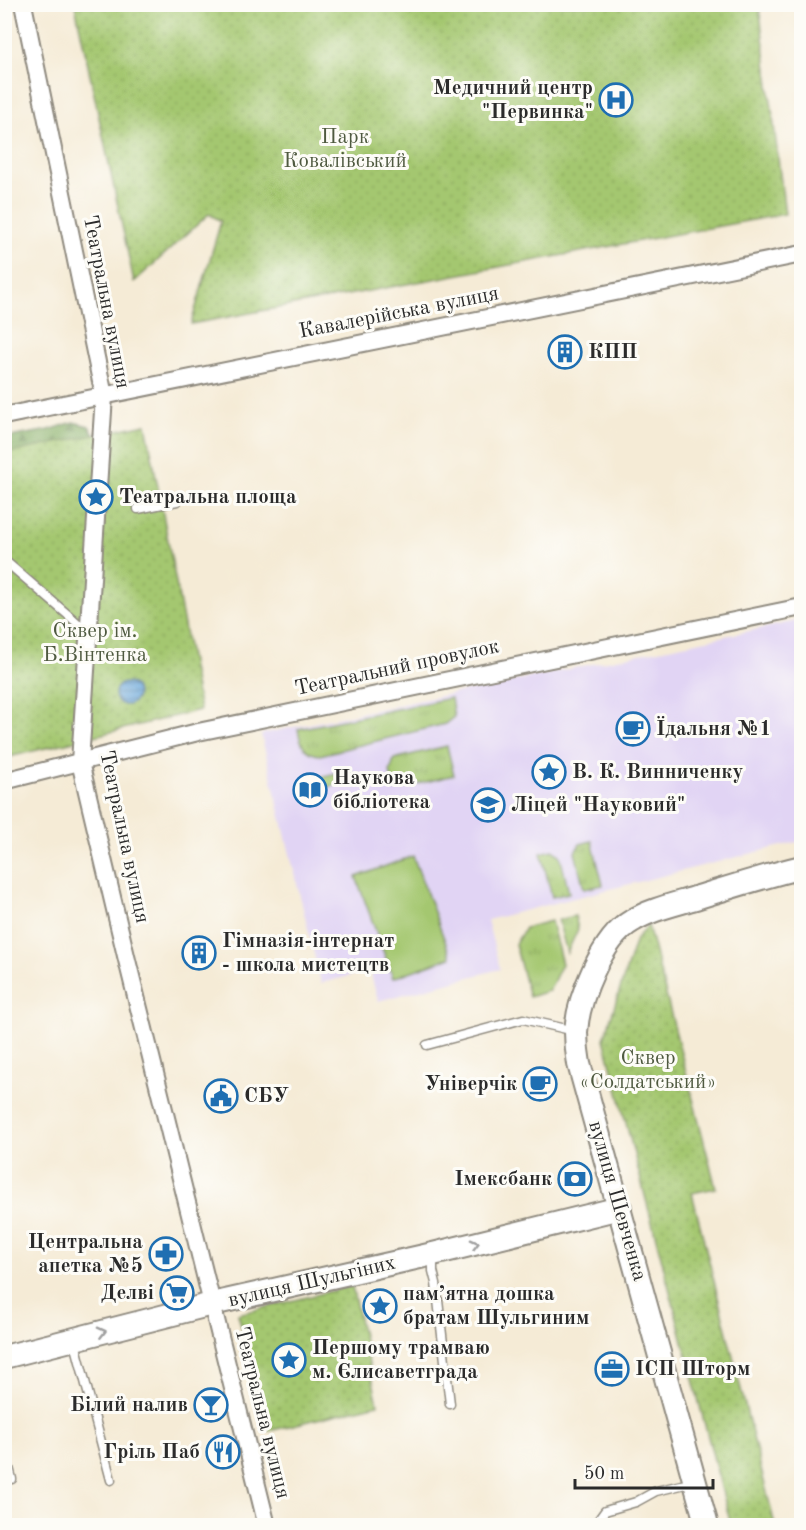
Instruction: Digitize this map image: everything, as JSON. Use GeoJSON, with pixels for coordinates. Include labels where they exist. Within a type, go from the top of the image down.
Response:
{"type":"FeatureCollection","features":[{"type":"Feature","properties":{"kind":"main road","name":"вулиця Шевченка"},"geometry":{"type":"LineString","coordinates":[[707,1526],[579,1064],[576,1031],[583,997],[598,961],[630,922],[663,908],[801,867]]}},
{"type":"Feature","properties":{"kind":"main road","name":"вулиця Шульгіних"},"geometry":{"type":"LineString","coordinates":[[4,1357],[212,1304],[433,1254],[620,1208]]}},
{"type":"Feature","properties":{"kind":"street","name":"Театральна вулиця"},"geometry":{"type":"LineString","coordinates":[[23,4],[104,396],[80,762],[267,1526]]}},
{"type":"Feature","properties":{"kind":"street","name":"Кавалерійська вулиця"},"geometry":{"type":"LineString","coordinates":[[4,416],[801,254]]}},
{"type":"Feature","properties":{"kind":"street","name":"Театральний провулок"},"geometry":{"type":"LineString","coordinates":[[4,781],[198,732],[801,607]]}},
{"type":"Feature","properties":{"kind":"lane"},"geometry":{"type":"LineString","coordinates":[[138,509],[177,501]]}},
{"type":"Feature","properties":{"kind":"lane"},"geometry":{"type":"LineString","coordinates":[[4,560],[89,632]]}},
{"type":"Feature","properties":{"kind":"lane"},"geometry":{"type":"LineString","coordinates":[[427,1045],[523,1019],[576,1031]]}},
{"type":"Feature","properties":{"kind":"lane"},"geometry":{"type":"LineString","coordinates":[[433,1254],[433,1271],[450,1404]]}},
{"type":"Feature","properties":{"kind":"lane"},"geometry":{"type":"LineString","coordinates":[[74,1339],[111,1480]]}},
{"type":"Feature","properties":{"kind":"lane"},"geometry":{"type":"LineString","coordinates":[[4,1448],[12,1479]]}},
{"type":"Feature","properties":{"kind":"lane"},"geometry":{"type":"LineString","coordinates":[[594,1526],[605,1511],[636,1502],[656,1491],[694,1482]]}},
{"type":"Feature","properties":{"kind":"shaded area"},"geometry":{"type":"Polygon","coordinates":[[[801,620],[801,841],[487,920],[500,969],[378,1001],[370,971],[321,983],[261,734],[801,620]]]}},
{"type":"Feature","properties":{"kind":"green space","name":"Парк Ковалівський"},"geometry":{"type":"Polygon","coordinates":[[[75,5],[759,5],[785,214],[191,324],[221,221],[209,214],[134,282],[75,5]]]}},
{"type":"Feature","properties":{"kind":"green space"},"geometry":{"type":"Polygon","coordinates":[[[73,422],[89,426],[95,436],[5,481],[5,438],[49,430],[73,422]]]}},
{"type":"Feature","properties":{"kind":"green space","name":"Сквер ім. Б.Вінтенка"},"geometry":{"type":"Polygon","coordinates":[[[146,424],[200,710],[5,758],[4,454],[146,424]]]}},
{"type":"Feature","properties":{"kind":"green space"},"geometry":{"type":"Polygon","coordinates":[[[451,698],[454,717],[445,724],[320,755],[307,750],[299,734],[298,729],[451,698]]]}},
{"type":"Feature","properties":{"kind":"green space"},"geometry":{"type":"Polygon","coordinates":[[[447,746],[454,775],[394,790],[390,772],[394,759],[447,746]]]}},
{"type":"Feature","properties":{"kind":"green space"},"geometry":{"type":"Polygon","coordinates":[[[345,771],[353,773],[360,779],[324,788],[321,786],[319,777],[345,771]]]}},
{"type":"Feature","properties":{"kind":"green space"},"geometry":{"type":"Polygon","coordinates":[[[592,841],[603,885],[584,889],[575,852],[580,844],[592,841]]]}},
{"type":"Feature","properties":{"kind":"green space"},"geometry":{"type":"Polygon","coordinates":[[[552,850],[560,855],[569,893],[552,897],[541,853],[552,850]]]}},
{"type":"Feature","properties":{"kind":"green space"},"geometry":{"type":"Polygon","coordinates":[[[413,856],[451,957],[393,978],[356,877],[413,856]]]}},
{"type":"Feature","properties":{"kind":"green space"},"geometry":{"type":"Polygon","coordinates":[[[575,916],[578,929],[567,953],[558,920],[575,916]]]}},
{"type":"Feature","properties":{"kind":"green space"},"geometry":{"type":"Polygon","coordinates":[[[551,921],[562,964],[549,991],[529,997],[515,944],[525,928],[551,921]]]}},
{"type":"Feature","properties":{"kind":"green space","name":"Сквер «Солдатський»"},"geometry":{"type":"Polygon","coordinates":[[[648,925],[716,1188],[692,1193],[775,1525],[731,1525],[604,1039],[636,939],[648,925]]]}},
{"type":"Feature","properties":{"kind":"green space"},"geometry":{"type":"Polygon","coordinates":[[[352,1286],[378,1404],[269,1431],[238,1314],[352,1286]]]}},
{"type":"Feature","properties":{"kind":"water"},"geometry":{"type":"Polygon","coordinates":[[[126,683],[134,686],[137,694],[134,702],[126,705],[118,702],[115,694],[118,686],[126,683]]]}},
{"type":"Feature","properties":{"kind":"place","name":"Медичний центр \"Первинка\""},"geometry":{"type":"Point","coordinates":[616,100]}},
{"type":"Feature","properties":{"kind":"place","name":"КПП"},"geometry":{"type":"Point","coordinates":[565,352]}},
{"type":"Feature","properties":{"kind":"place","name":"Театральна площа"},"geometry":{"type":"Point","coordinates":[96,497]}},
{"type":"Feature","properties":{"kind":"place","name":"Їдальня №1"},"geometry":{"type":"Point","coordinates":[633,729]}},
{"type":"Feature","properties":{"kind":"place","name":"В. К. Винниченку"},"geometry":{"type":"Point","coordinates":[549,772]}},
{"type":"Feature","properties":{"kind":"place","name":"Наукова бібліотека"},"geometry":{"type":"Point","coordinates":[310,790]}},
{"type":"Feature","properties":{"kind":"place","name":"Ліцей \"Науковий\""},"geometry":{"type":"Point","coordinates":[488,805]}},
{"type":"Feature","properties":{"kind":"place","name":"Гімназія-інтернат - школа мистецтв"},"geometry":{"type":"Point","coordinates":[199,953]}},
{"type":"Feature","properties":{"kind":"place","name":"Універчік"},"geometry":{"type":"Point","coordinates":[540,1084]}},
{"type":"Feature","properties":{"kind":"place","name":"СБУ"},"geometry":{"type":"Point","coordinates":[221,1096]}},
{"type":"Feature","properties":{"kind":"place","name":"Імексбанк"},"geometry":{"type":"Point","coordinates":[575,1179]}},
{"type":"Feature","properties":{"kind":"place","name":"Центральна апетка №5"},"geometry":{"type":"Point","coordinates":[166,1254]}},
{"type":"Feature","properties":{"kind":"place","name":"Делві"},"geometry":{"type":"Point","coordinates":[177,1293]}},
{"type":"Feature","properties":{"kind":"place","name":"пам’ятна дошка братам Шульгиним"},"geometry":{"type":"Point","coordinates":[380,1306]}},
{"type":"Feature","properties":{"kind":"place","name":"Першому трамваю м. Єлисаветграда"},"geometry":{"type":"Point","coordinates":[289,1360]}},
{"type":"Feature","properties":{"kind":"place","name":"ІСП Шторм"},"geometry":{"type":"Point","coordinates":[612,1369]}},
{"type":"Feature","properties":{"kind":"place","name":"Білий налив"},"geometry":{"type":"Point","coordinates":[211,1405]}},
{"type":"Feature","properties":{"kind":"place","name":"Гріль Паб"},"geometry":{"type":"Point","coordinates":[223,1452]}}]}
